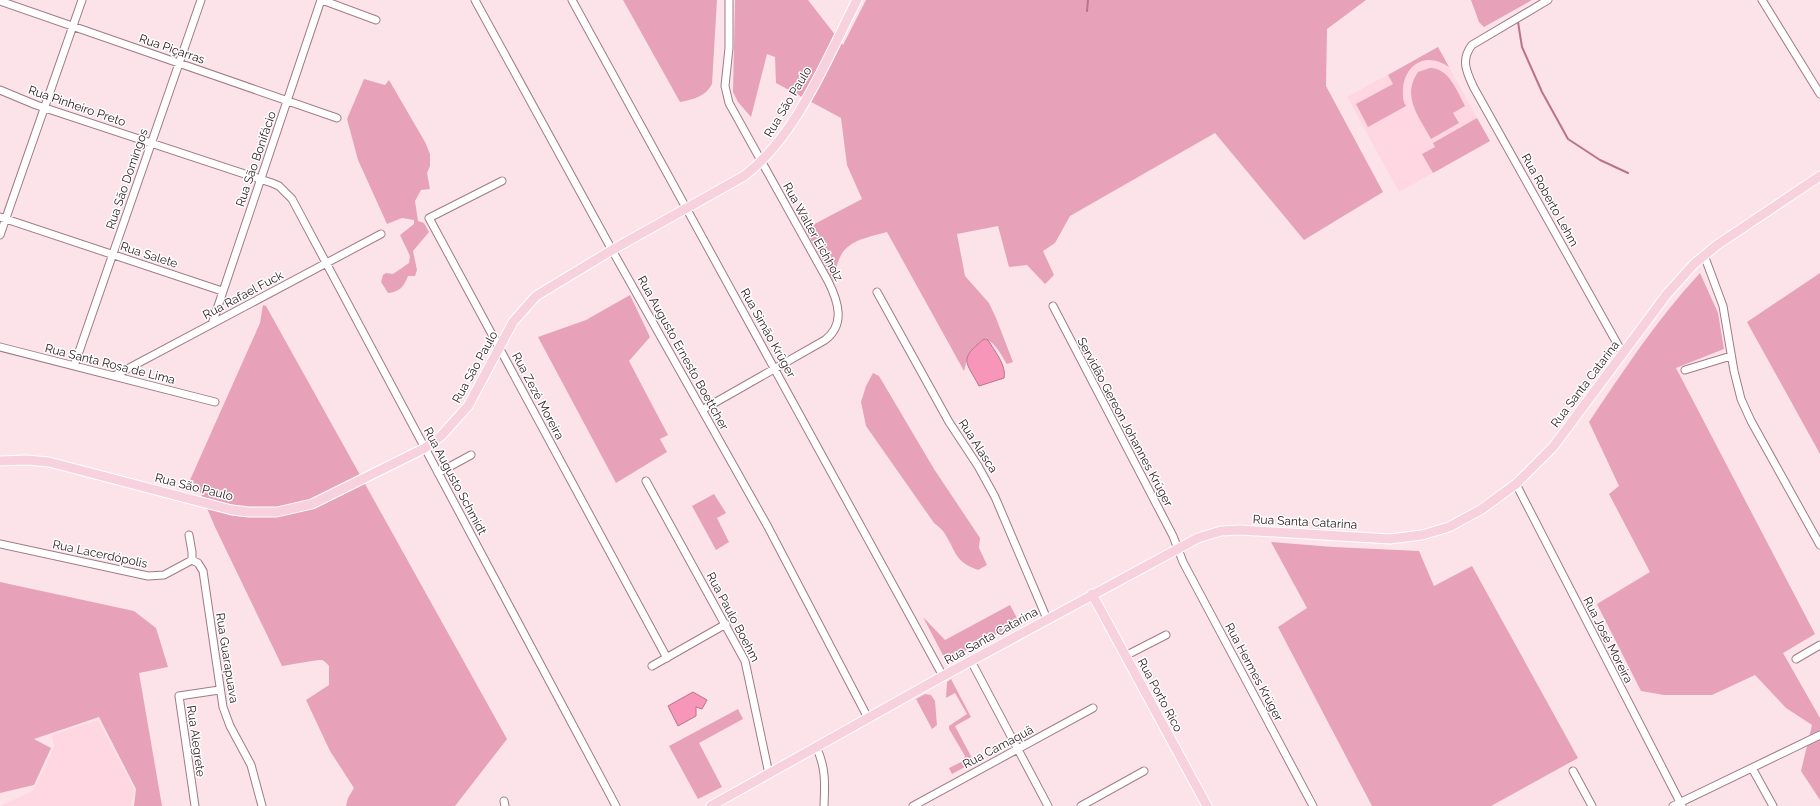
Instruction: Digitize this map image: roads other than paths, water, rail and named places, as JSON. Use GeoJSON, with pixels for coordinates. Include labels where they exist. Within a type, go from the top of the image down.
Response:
{"type":"FeatureCollection","features":[{"type":"Feature","properties":{"kind":"main road","name":"Rua São Paulo"},"geometry":{"type":"LineString","coordinates":[[0,461],[27,460],[49,462],[212,506],[249,512],[263,512],[291,510],[312,504],[425,448],[452,426],[468,406],[480,387],[513,322],[536,296],[612,250],[744,176],[761,162],[779,141],[803,104],[857,0]]}},
{"type":"Feature","properties":{"kind":"main road","name":"Rua Santa Catarina"},"geometry":{"type":"LineString","coordinates":[[711,806],[1092,594],[1178,548],[1204,536],[1229,530],[1390,539],[1436,532],[1459,522],[1482,509],[1516,484],[1552,447],[1676,282],[1704,255],[1819,178]]}},
{"type":"Feature","properties":{"kind":"main road","name":"Rua Porto Rico"},"geometry":{"type":"LineString","coordinates":[[1092,594],[1206,806]]}},
{"type":"Feature","properties":{"kind":"street"},"geometry":{"type":"LineString","coordinates":[[0,235],[3,218],[82,0]]}},
{"type":"Feature","properties":{"kind":"street","name":"Rua São Domingos"},"geometry":{"type":"LineString","coordinates":[[74,366],[201,0]]}},
{"type":"Feature","properties":{"kind":"street"},"geometry":{"type":"LineString","coordinates":[[322,0],[376,20]]}},
{"type":"Feature","properties":{"kind":"street","name":"Rua São Bonifácio"},"geometry":{"type":"LineString","coordinates":[[212,324],[322,0]]}},
{"type":"Feature","properties":{"kind":"street","name":"Rua Augusto Ernesto Boettcher"},"geometry":{"type":"LineString","coordinates":[[475,0],[612,250],[768,527],[868,718]]}},
{"type":"Feature","properties":{"kind":"street","name":"Rua Simão Krüger"},"geometry":{"type":"LineString","coordinates":[[572,0],[943,676]]}},
{"type":"Feature","properties":{"kind":"street","name":"Rua Walter Eichholz"},"geometry":{"type":"LineString","coordinates":[[702,410],[819,344],[832,335],[838,324],[836,299],[828,281],[734,113],[727,95],[725,86],[729,48],[729,0]]}},
{"type":"Feature","properties":{"kind":"street","name":"Rua Roberto Lehm"},"geometry":{"type":"LineString","coordinates":[[1548,0],[1478,40],[1465,54],[1465,65],[1474,88],[1623,354]]}},
{"type":"Feature","properties":{"kind":"street"},"geometry":{"type":"LineString","coordinates":[[1762,0],[1820,94]]}},
{"type":"Feature","properties":{"kind":"street","name":"Rua Piçarras"},"geometry":{"type":"LineString","coordinates":[[0,1],[337,118]]}},
{"type":"Feature","properties":{"kind":"street","name":"Rua Pinheiro Preto"},"geometry":{"type":"LineString","coordinates":[[0,90],[44,108],[261,179]]}},
{"type":"Feature","properties":{"kind":"street","name":"Rua Augusto Schmidt"},"geometry":{"type":"LineString","coordinates":[[261,179],[279,186],[292,199],[616,806]]}},
{"type":"Feature","properties":{"kind":"street","name":"Rua Zezé Moreira"},"geometry":{"type":"LineString","coordinates":[[502,181],[429,218],[667,658]]}},
{"type":"Feature","properties":{"kind":"street","name":"Rua Salete"},"geometry":{"type":"LineString","coordinates":[[3,218],[222,291]]}},
{"type":"Feature","properties":{"kind":"street","name":"Rua Rafael Fuck"},"geometry":{"type":"LineString","coordinates":[[114,376],[381,234]]}},
{"type":"Feature","properties":{"kind":"street"},"geometry":{"type":"LineString","coordinates":[[1704,255],[1723,306],[1738,388],[1746,410],[1820,545]]}},
{"type":"Feature","properties":{"kind":"street","name":"Rua Alasca"},"geometry":{"type":"LineString","coordinates":[[877,292],[949,422],[992,491],[1047,619]]}},
{"type":"Feature","properties":{"kind":"street","name":"Servidão Gereon Johannes Krüger"},"geometry":{"type":"LineString","coordinates":[[1053,306],[1178,548]]}},
{"type":"Feature","properties":{"kind":"street","name":"Rua Santa Rosa de Lima"},"geometry":{"type":"LineString","coordinates":[[0,347],[215,402]]}},
{"type":"Feature","properties":{"kind":"street"},"geometry":{"type":"LineString","coordinates":[[1686,370],[1731,356]]}},
{"type":"Feature","properties":{"kind":"street"},"geometry":{"type":"LineString","coordinates":[[438,473],[471,455]]}},
{"type":"Feature","properties":{"kind":"street","name":"Rua Paulo Boehm"},"geometry":{"type":"LineString","coordinates":[[646,481],[741,651],[748,669],[769,774]]}},
{"type":"Feature","properties":{"kind":"street","name":"Rua José Moreira"},"geometry":{"type":"LineString","coordinates":[[1516,484],[1679,805]]}},
{"type":"Feature","properties":{"kind":"street"},"geometry":{"type":"LineString","coordinates":[[189,535],[192,560]]}},
{"type":"Feature","properties":{"kind":"street","name":"Rua Lacerdópolis"},"geometry":{"type":"LineString","coordinates":[[0,544],[148,576],[164,575],[192,560]]}},
{"type":"Feature","properties":{"kind":"street","name":"Rua Hermes Krüger"},"geometry":{"type":"LineString","coordinates":[[1178,548],[1313,806]]}},
{"type":"Feature","properties":{"kind":"street","name":"Rua Guarapuava"},"geometry":{"type":"LineString","coordinates":[[192,560],[201,566],[203,571],[220,690],[226,717],[251,765],[262,806]]}},
{"type":"Feature","properties":{"kind":"street"},"geometry":{"type":"LineString","coordinates":[[652,666],[726,624]]}},
{"type":"Feature","properties":{"kind":"street"},"geometry":{"type":"LineString","coordinates":[[1125,656],[1166,635]]}},
{"type":"Feature","properties":{"kind":"street"},"geometry":{"type":"LineString","coordinates":[[1796,659],[1820,646]]}},
{"type":"Feature","properties":{"kind":"street"},"geometry":{"type":"LineString","coordinates":[[971,661],[1048,806]]}},
{"type":"Feature","properties":{"kind":"street","name":"Rua Alegrete"},"geometry":{"type":"LineString","coordinates":[[194,806],[179,696],[220,690]]}},
{"type":"Feature","properties":{"kind":"street","name":"Rua Camaquã"},"geometry":{"type":"LineString","coordinates":[[913,806],[1093,708]]}},
{"type":"Feature","properties":{"kind":"street"},"geometry":{"type":"LineString","coordinates":[[1679,805],[1820,735]]}},
{"type":"Feature","properties":{"kind":"street"},"geometry":{"type":"LineString","coordinates":[[816,747],[820,755],[825,775],[824,806]]}},
{"type":"Feature","properties":{"kind":"street"},"geometry":{"type":"LineString","coordinates":[[1752,768],[1773,806]]}},
{"type":"Feature","properties":{"kind":"street"},"geometry":{"type":"LineString","coordinates":[[1081,806],[1144,771]]}},
{"type":"Feature","properties":{"kind":"street"},"geometry":{"type":"LineString","coordinates":[[1573,771],[1592,806]]}},
{"type":"Feature","properties":{"kind":"waterway"},"geometry":{"type":"LineString","coordinates":[[1087,11],[1088,0]]}},
{"type":"Feature","properties":{"kind":"waterway"},"geometry":{"type":"LineString","coordinates":[[1518,22],[1522,47],[1542,92],[1568,139],[1600,160],[1628,173]]}}]}
